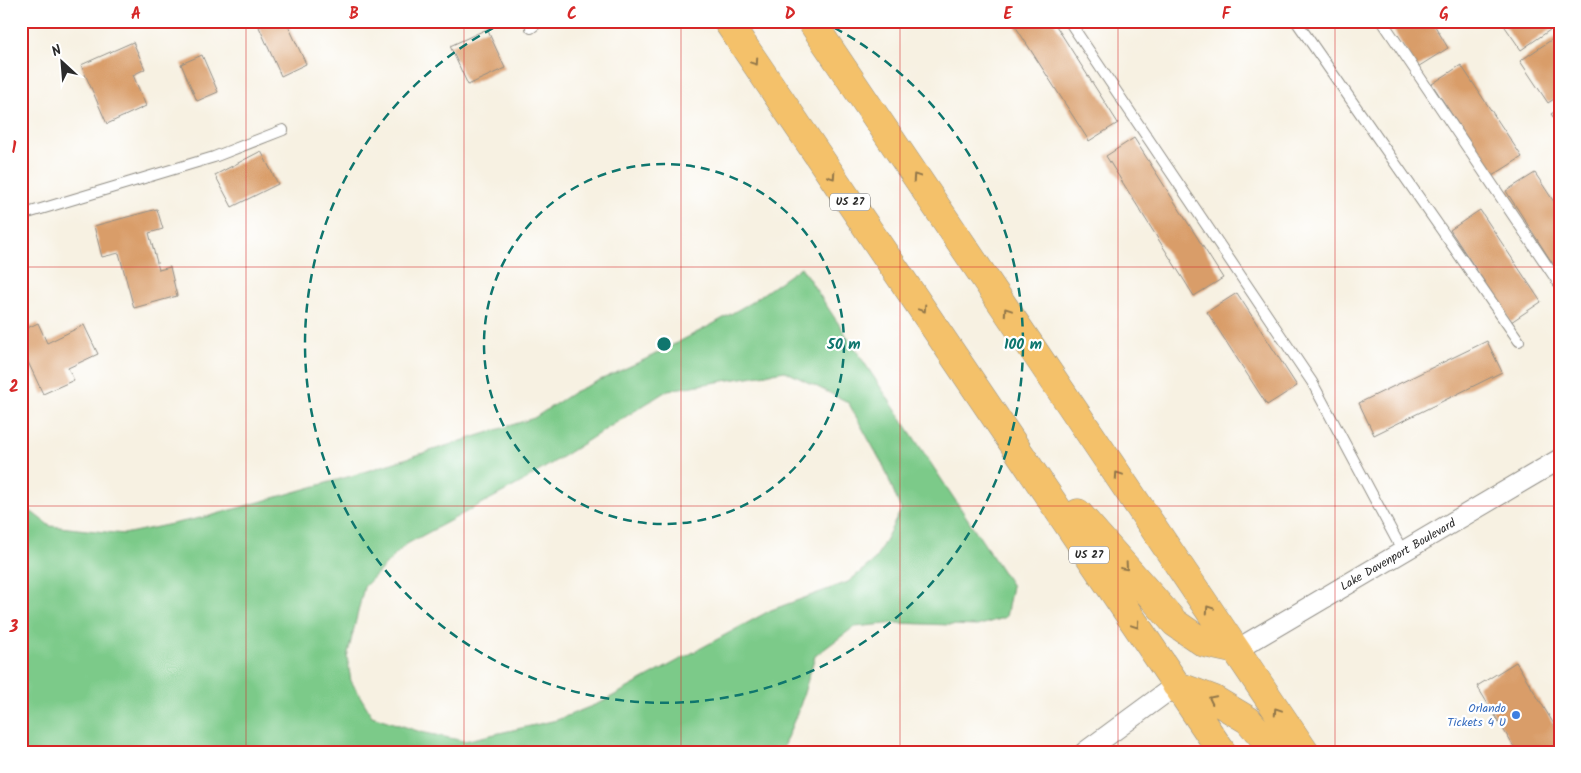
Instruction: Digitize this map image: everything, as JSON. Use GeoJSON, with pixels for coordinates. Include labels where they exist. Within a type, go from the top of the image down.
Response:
{"type":"FeatureCollection","features":[{"type":"Feature","properties":{"kind":"highway","name":"US 27"},"geometry":{"type":"LineString","coordinates":[[727,21],[1222,752]]}},
{"type":"Feature","properties":{"kind":"highway"},"geometry":{"type":"LineString","coordinates":[[811,21],[1305,752]]}},
{"type":"Feature","properties":{"kind":"highway"},"geometry":{"type":"LineString","coordinates":[[1001,425],[1175,624],[1204,643],[1236,650]]}},
{"type":"Feature","properties":{"kind":"highway"},"geometry":{"type":"LineString","coordinates":[[1176,685],[1213,698],[1248,720],[1276,752]]}},
{"type":"Feature","properties":{"kind":"street","name":"Lake Davenport Boulevard"},"geometry":{"type":"LineString","coordinates":[[1236,650],[1560,459]]}},
{"type":"Feature","properties":{"kind":"street"},"geometry":{"type":"LineString","coordinates":[[1085,752],[1176,685]]}},
{"type":"Feature","properties":{"kind":"lane"},"geometry":{"type":"LineString","coordinates":[[532,28],[540,21]]}},
{"type":"Feature","properties":{"kind":"lane"},"geometry":{"type":"LineString","coordinates":[[1069,21],[1312,382],[1403,552]]}},
{"type":"Feature","properties":{"kind":"lane"},"geometry":{"type":"LineString","coordinates":[[1296,21],[1519,341]]}},
{"type":"Feature","properties":{"kind":"lane"},"geometry":{"type":"LineString","coordinates":[[1382,21],[1560,285]]}},
{"type":"Feature","properties":{"kind":"lane"},"geometry":{"type":"LineString","coordinates":[[21,215],[214,157],[283,130]]}},
{"type":"Feature","properties":{"kind":"green space"},"geometry":{"type":"Polygon","coordinates":[[[801,267],[1012,586],[1006,617],[977,626],[897,623],[854,627],[815,656],[800,706],[781,752],[21,752],[21,504],[50,526],[124,534],[210,516],[351,476],[534,418],[574,392],[648,358],[750,303],[801,267]],[[785,371],[668,390],[522,482],[405,545],[364,587],[347,657],[351,681],[372,716],[421,732],[464,741],[557,720],[602,702],[771,610],[848,582],[875,560],[901,510],[884,467],[848,402],[785,371]]]}},
{"type":"Feature","properties":{"kind":"building"},"geometry":{"type":"Polygon","coordinates":[[[272,21],[286,21],[306,64],[281,76],[259,27],[272,21]]]}},
{"type":"Feature","properties":{"kind":"building"},"geometry":{"type":"Polygon","coordinates":[[[1012,21],[1053,21],[1118,123],[1089,141],[1012,21]]]}},
{"type":"Feature","properties":{"kind":"building"},"geometry":{"type":"Polygon","coordinates":[[[1388,21],[1432,21],[1448,48],[1416,68],[1388,21]]]}},
{"type":"Feature","properties":{"kind":"building"},"geometry":{"type":"Polygon","coordinates":[[[1501,21],[1560,21],[1560,23],[1521,50],[1501,21]]]}},
{"type":"Feature","properties":{"kind":"building"},"geometry":{"type":"Polygon","coordinates":[[[487,29],[505,68],[468,85],[450,46],[487,29]]]}},
{"type":"Feature","properties":{"kind":"building"},"geometry":{"type":"Polygon","coordinates":[[[1560,34],[1560,95],[1548,103],[1520,61],[1560,34]]]}},
{"type":"Feature","properties":{"kind":"building"},"geometry":{"type":"Polygon","coordinates":[[[133,42],[145,69],[133,75],[146,106],[107,124],[81,65],[133,42]]]}},
{"type":"Feature","properties":{"kind":"building"},"geometry":{"type":"Polygon","coordinates":[[[202,55],[218,92],[197,101],[181,64],[202,55]]]}},
{"type":"Feature","properties":{"kind":"building"},"geometry":{"type":"Polygon","coordinates":[[[1461,65],[1522,157],[1492,176],[1432,84],[1461,65]]]}},
{"type":"Feature","properties":{"kind":"building"},"geometry":{"type":"Polygon","coordinates":[[[1560,108],[1560,126],[1551,114],[1560,108]]]}},
{"type":"Feature","properties":{"kind":"building"},"geometry":{"type":"Polygon","coordinates":[[[1134,138],[1223,278],[1194,296],[1106,156],[1134,138]]]}},
{"type":"Feature","properties":{"kind":"building"},"geometry":{"type":"Polygon","coordinates":[[[261,151],[278,184],[232,207],[215,175],[261,151]]]}},
{"type":"Feature","properties":{"kind":"building"},"geometry":{"type":"Polygon","coordinates":[[[1535,173],[1560,211],[1560,275],[1506,191],[1535,173]]]}},
{"type":"Feature","properties":{"kind":"building"},"geometry":{"type":"Polygon","coordinates":[[[157,209],[163,229],[149,233],[159,270],[170,267],[177,296],[134,308],[119,253],[102,257],[94,226],[157,209]]]}},
{"type":"Feature","properties":{"kind":"building"},"geometry":{"type":"Polygon","coordinates":[[[1480,210],[1541,302],[1511,322],[1450,230],[1480,210]]]}},
{"type":"Feature","properties":{"kind":"building"},"geometry":{"type":"Polygon","coordinates":[[[1237,293],[1297,386],[1267,405],[1207,312],[1237,293]]]}},
{"type":"Feature","properties":{"kind":"building"},"geometry":{"type":"Polygon","coordinates":[[[38,323],[47,343],[84,325],[98,354],[68,368],[74,380],[43,394],[21,347],[21,331],[38,323]]]}},
{"type":"Feature","properties":{"kind":"building"},"geometry":{"type":"Polygon","coordinates":[[[1487,341],[1502,372],[1374,435],[1359,403],[1487,341]]]}},
{"type":"Feature","properties":{"kind":"building"},"geometry":{"type":"Polygon","coordinates":[[[1516,662],[1560,734],[1560,752],[1517,752],[1477,686],[1516,662]]]}},
{"type":"Feature","properties":{"kind":"place","name":"Orlando Tickets 4 U"},"geometry":{"type":"Point","coordinates":[1516,715]}}]}
